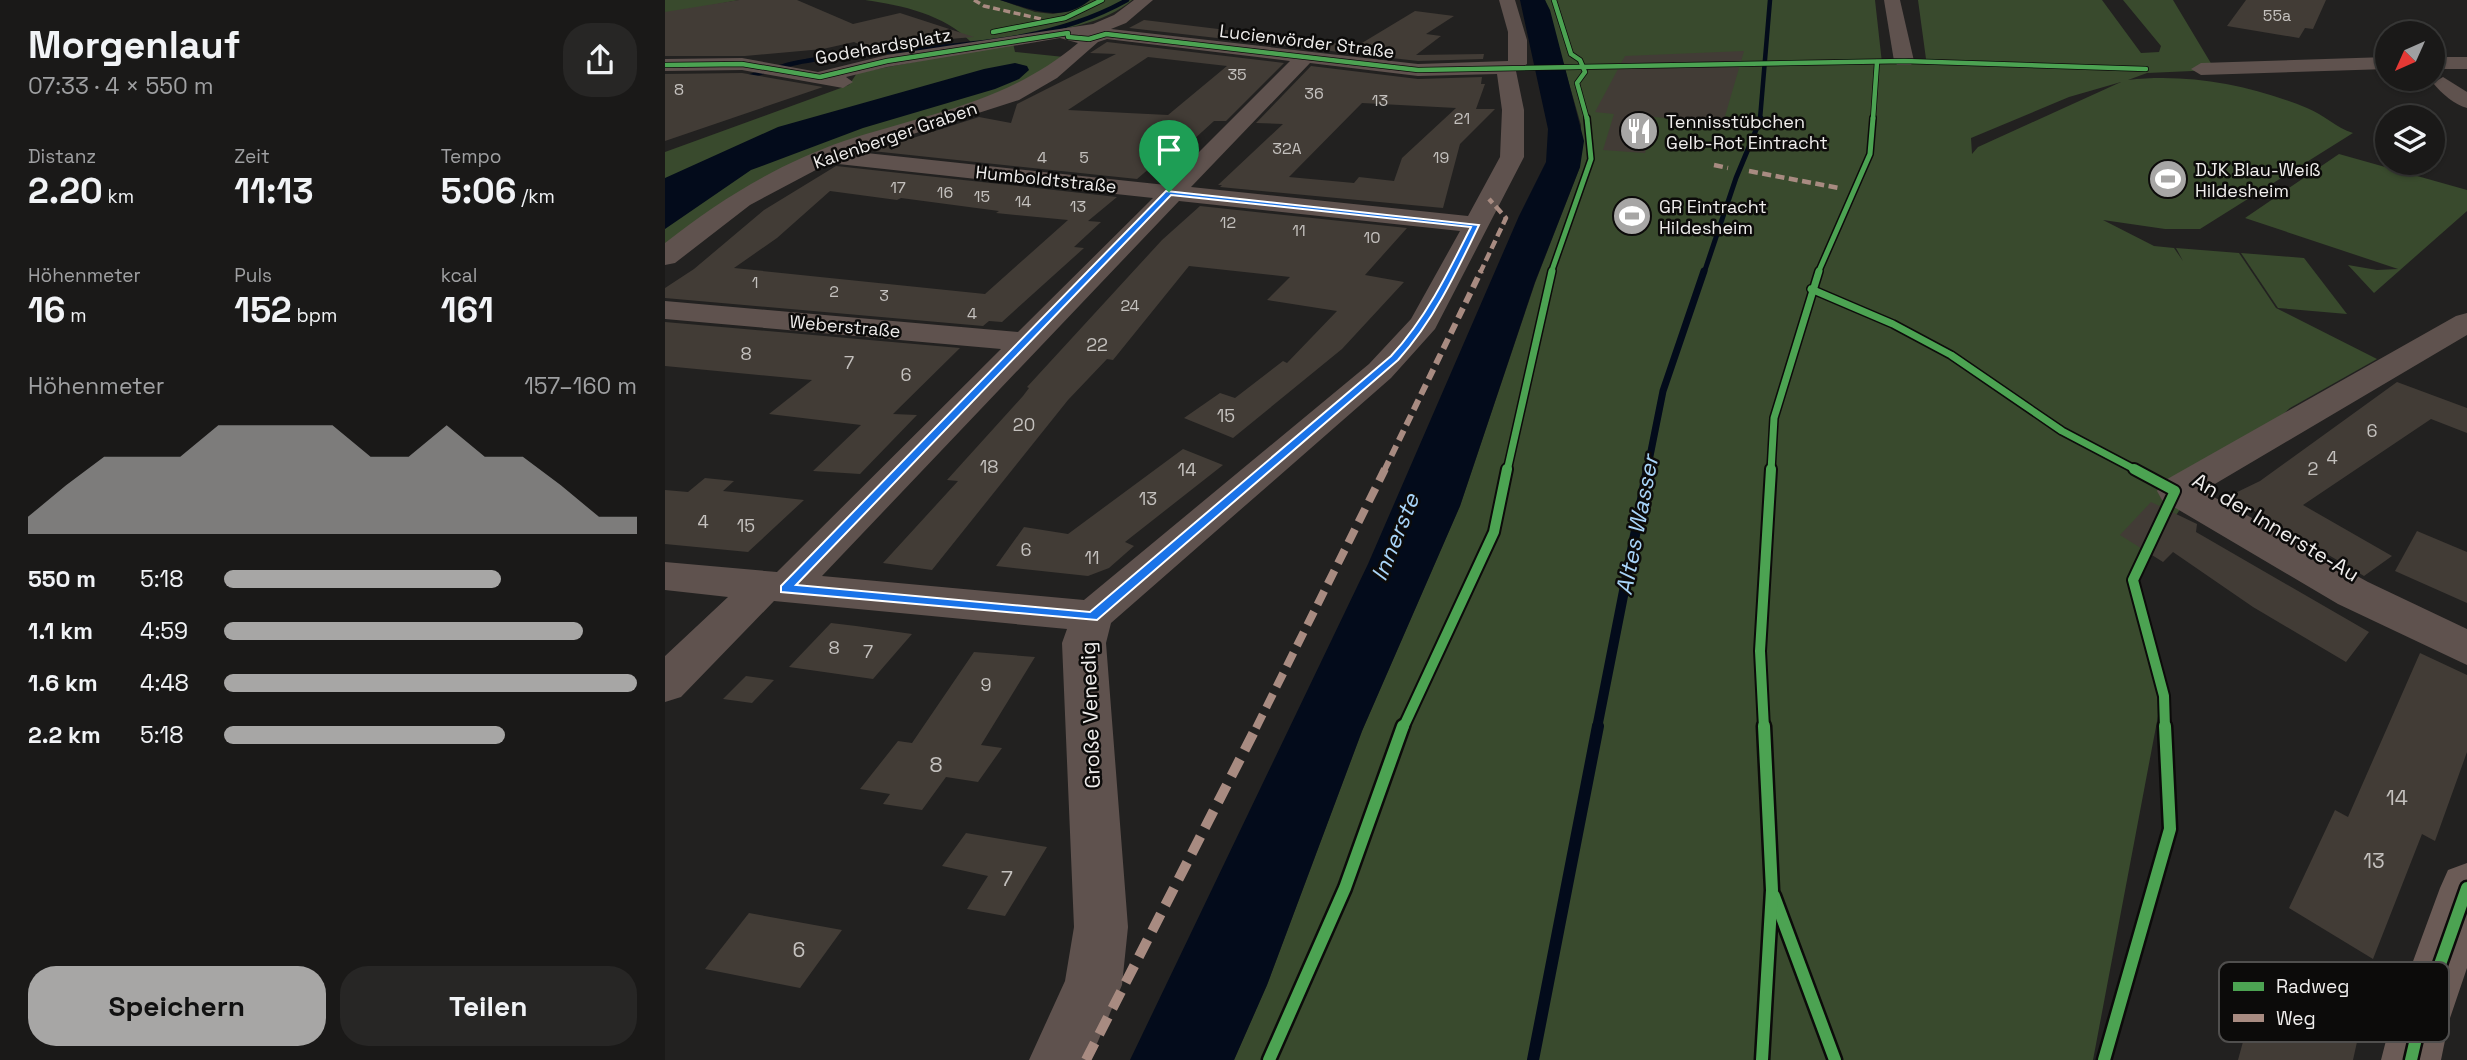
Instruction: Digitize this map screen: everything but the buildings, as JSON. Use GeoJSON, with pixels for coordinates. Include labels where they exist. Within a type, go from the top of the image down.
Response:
{"type":"FeatureCollection","features":[{"type":"Feature","properties":{"kind":"main road"},"geometry":{"type":"LineString","coordinates":[[2441,962],[2467,888]]}},
{"type":"Feature","properties":{"kind":"main road"},"geometry":{"type":"LineString","coordinates":[[2411,1060],[2415,1042]]}},
{"type":"Feature","properties":{"kind":"street"},"geometry":{"type":"LineString","coordinates":[[1090,33],[1120,19],[1145,0]]}},
{"type":"Feature","properties":{"kind":"street"},"geometry":{"type":"LineString","coordinates":[[1506,68],[1517,64],[1519,52],[1517,28],[1507,0]]}},
{"type":"Feature","properties":{"kind":"street"},"geometry":{"type":"LineString","coordinates":[[1892,0],[1904,61]]}},
{"type":"Feature","properties":{"kind":"street","name":"Lucienvörder Straße"},"geometry":{"type":"LineString","coordinates":[[981,46],[1090,33],[1417,70],[1506,68]]}},
{"type":"Feature","properties":{"kind":"street","name":"Kalenberger Graben"},"geometry":{"type":"LineString","coordinates":[[665,257],[713,217],[758,188],[826,156],[1013,94],[1060,67],[1088,44],[1090,33]]}},
{"type":"Feature","properties":{"kind":"street","name":"Godehardsplatz"},"geometry":{"type":"LineString","coordinates":[[665,65],[759,66],[820,77],[981,46]]}},
{"type":"Feature","properties":{"kind":"street"},"geometry":{"type":"LineString","coordinates":[[665,684],[774,587],[1024,342],[1305,56]]}},
{"type":"Feature","properties":{"kind":"street"},"geometry":{"type":"LineString","coordinates":[[2201,68],[2375,63]]}},
{"type":"Feature","properties":{"kind":"street"},"geometry":{"type":"LineString","coordinates":[[2445,63],[2467,63]]}},
{"type":"Feature","properties":{"kind":"street","name":"Große Venedig"},"geometry":{"type":"LineString","coordinates":[[1059,1060],[1093,985],[1101,927],[1084,643],[1093,617],[1394,358],[1418,330],[1440,297],[1512,157],[1515,147],[1506,68]]}},
{"type":"Feature","properties":{"kind":"street"},"geometry":{"type":"LineString","coordinates":[[820,77],[846,82]]}},
{"type":"Feature","properties":{"kind":"street"},"geometry":{"type":"LineString","coordinates":[[2445,85],[2467,102]]}},
{"type":"Feature","properties":{"kind":"street","name":"Humboldtstraße"},"geometry":{"type":"LineString","coordinates":[[826,156],[1476,225]]}},
{"type":"Feature","properties":{"kind":"street","name":"Weberstraße"},"geometry":{"type":"LineString","coordinates":[[665,310],[1024,342]]}},
{"type":"Feature","properties":{"kind":"street","name":"An der Innerste-Au"},"geometry":{"type":"LineString","coordinates":[[2467,322],[2175,491],[2353,593],[2467,648]]}},
{"type":"Feature","properties":{"kind":"street"},"geometry":{"type":"LineString","coordinates":[[665,576],[1093,617]]}},
{"type":"Feature","properties":{"kind":"green space"},"geometry":{"type":"Polygon","coordinates":[[[665,0],[739,0],[665,14],[665,0]]]}},
{"type":"Feature","properties":{"kind":"green space"},"geometry":{"type":"Polygon","coordinates":[[[865,0],[1000,0],[1035,12],[1053,14],[1069,11],[1090,0],[1132,0],[1117,11],[1078,26],[1033,35],[971,42],[936,18],[908,8],[865,0]]]}},
{"type":"Feature","properties":{"kind":"green space"},"geometry":{"type":"Polygon","coordinates":[[[1545,0],[1875,0],[1882,63],[1926,59],[1918,0],[2102,0],[2141,53],[2159,52],[2161,46],[2123,0],[2173,0],[2215,70],[2147,73],[2128,80],[2173,78],[2242,87],[2307,108],[2353,133],[2200,229],[2165,229],[2103,220],[2154,246],[2174,248],[2183,261],[2176,248],[2239,253],[2276,308],[2377,359],[2290,408],[2184,504],[2130,579],[2162,695],[2093,1060],[1234,1060],[1267,985],[1362,731],[1460,506],[1535,283],[1580,167],[1581,125],[1545,0]],[[2121,82],[2069,97],[1971,138],[1972,154],[1978,147],[2121,82]]]}},
{"type":"Feature","properties":{"kind":"green space"},"geometry":{"type":"Polygon","coordinates":[[[1013,43],[1015,52],[1064,57],[1034,80],[825,156],[665,255],[665,152],[849,85],[857,73],[1013,43]]]}},
{"type":"Feature","properties":{"kind":"green space"},"geometry":{"type":"Polygon","coordinates":[[[2339,154],[2375,164],[2375,175],[2414,175],[2467,190],[2467,211],[2374,293],[2348,265],[2377,270],[2398,269],[2245,218],[2339,154]]]}},
{"type":"Feature","properties":{"kind":"green space"},"geometry":{"type":"Polygon","coordinates":[[[2241,253],[2304,258],[2347,314],[2278,308],[2241,253]]]}},
{"type":"Feature","properties":{"kind":"water"},"geometry":{"type":"Polygon","coordinates":[[[1000,0],[1090,0],[1079,7],[1057,13],[1034,10],[1000,0]]]}},
{"type":"Feature","properties":{"kind":"water","name":"Innerste"},"geometry":{"type":"Polygon","coordinates":[[[1520,0],[1545,0],[1550,10],[1584,141],[1580,167],[1535,282],[1460,506],[1362,731],[1267,985],[1234,1060],[1130,1060],[1368,564],[1519,216],[1546,162],[1548,129],[1520,0]]]}},
{"type":"Feature","properties":{"kind":"water"},"geometry":{"type":"Polygon","coordinates":[[[1015,63],[1027,66],[1029,70],[1019,79],[995,89],[863,128],[751,170],[665,229],[665,178],[778,127],[984,69],[1015,63]]]}},
{"type":"Feature","properties":{"kind":"waterway"},"geometry":{"type":"LineString","coordinates":[[744,78],[806,61],[970,44],[1051,30],[1090,17],[1127,0]]}},
{"type":"Feature","properties":{"kind":"waterway","name":"Altes Wasser"},"geometry":{"type":"LineString","coordinates":[[1760,119],[1770,0]]}},
{"type":"Feature","properties":{"kind":"waterway","name":"Altes Wasser"},"geometry":{"type":"LineString","coordinates":[[1704,273],[1736,178],[1761,118]]}},
{"type":"Feature","properties":{"kind":"waterway","name":"Altes Wasser"},"geometry":{"type":"LineString","coordinates":[[1647,471],[1663,391],[1704,271]]}},
{"type":"Feature","properties":{"kind":"waterway","name":"Altes Wasser"},"geometry":{"type":"LineString","coordinates":[[1597,728],[1648,469]]}},
{"type":"Feature","properties":{"kind":"waterway","name":"Altes Wasser"},"geometry":{"type":"LineString","coordinates":[[1533,1060],[1598,726]]}},
{"type":"Feature","properties":{"kind":"marked path"},"geometry":{"type":"LineString","coordinates":[[974,0],[984,6],[1041,19]]}},
{"type":"Feature","properties":{"kind":"marked path"},"geometry":{"type":"LineString","coordinates":[[1714,165],[1728,168]]}},
{"type":"Feature","properties":{"kind":"marked path"},"geometry":{"type":"LineString","coordinates":[[1749,171],[1839,188]]}},
{"type":"Feature","properties":{"kind":"marked path"},"geometry":{"type":"LineString","coordinates":[[1086,1060],[1329,586],[1506,218],[1489,199]]}},
{"type":"Feature","properties":{"kind":"cycle path"},"geometry":{"type":"LineString","coordinates":[[993,32],[1065,18],[1091,8],[1102,0]]}},
{"type":"Feature","properties":{"kind":"cycle path"},"geometry":{"type":"LineString","coordinates":[[1269,1060],[1345,888],[1410,708],[1494,532],[1546,287],[1591,159],[1589,125],[1577,83],[1585,72],[1580,60],[1571,54],[1554,0]]}},
{"type":"Feature","properties":{"kind":"cycle path"},"geometry":{"type":"LineString","coordinates":[[665,65],[742,64],[820,77],[887,61],[1068,33],[1068,37],[1089,39],[1106,34],[1418,70],[1904,61],[2146,69]]}},
{"type":"Feature","properties":{"kind":"cycle path"},"geometry":{"type":"LineString","coordinates":[[1762,1060],[1772,890],[1760,651],[1774,418],[1811,289],[1870,154],[1877,62]]}},
{"type":"Feature","properties":{"kind":"cycle path"},"geometry":{"type":"LineString","coordinates":[[1811,289],[1893,324],[1951,355],[2062,431],[2175,491],[2133,580],[2164,696],[2170,829],[2104,1060]]}},
{"type":"Feature","properties":{"kind":"cycle path"},"geometry":{"type":"LineString","coordinates":[[2441,962],[2467,888]]}},
{"type":"Feature","properties":{"kind":"cycle path"},"geometry":{"type":"LineString","coordinates":[[1774,896],[1835,1060]]}},
{"type":"Feature","properties":{"kind":"cycle path"},"geometry":{"type":"LineString","coordinates":[[2411,1060],[2415,1042]]}},
{"type":"Feature","properties":{"kind":"place","name":"Tennisstübchen Gelb-Rot Eintracht"},"geometry":{"type":"Point","coordinates":[1639,131]}},
{"type":"Feature","properties":{"kind":"place","name":"DJK Blau-Weiß Hildesheim"},"geometry":{"type":"Point","coordinates":[2168,179]}},
{"type":"Feature","properties":{"kind":"place","name":"GR Eintracht Hildesheim"},"geometry":{"type":"Point","coordinates":[1632,216]}},
{"type":"Feature","properties":{"kind":"route"},"geometry":{"type":"LineString","coordinates":[[1169,192],[1476,225],[1424,323],[1394,358],[1093,617],[785,589],[836,538],[1169,192]]}}]}
